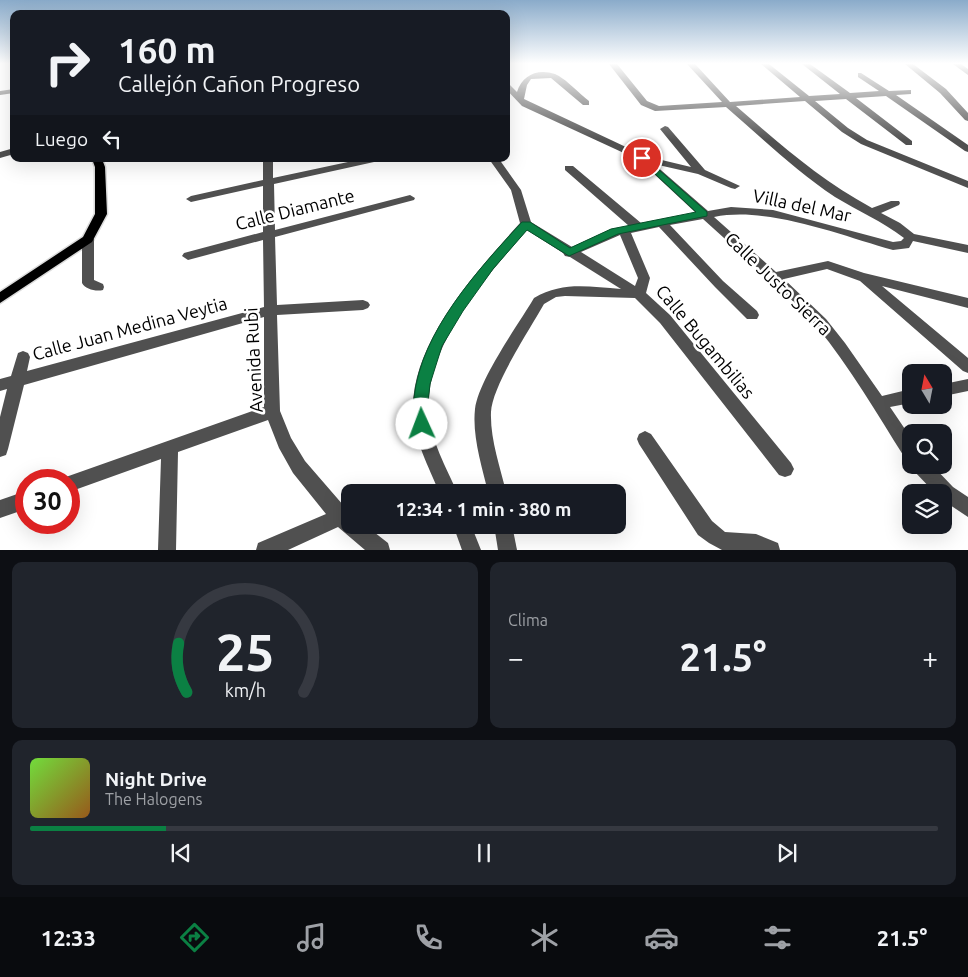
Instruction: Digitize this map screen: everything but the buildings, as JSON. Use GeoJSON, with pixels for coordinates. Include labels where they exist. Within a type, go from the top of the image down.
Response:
{"type":"FeatureCollection","features":[{"type":"Feature","properties":{"kind":"main road"},"geometry":{"type":"LineString","coordinates":[[0,298],[88,239],[101,214],[100,167],[98,162]]}},
{"type":"Feature","properties":{"kind":"street"},"geometry":{"type":"LineString","coordinates":[[512,90],[520,99],[539,112],[642,158],[701,172],[735,186]]}},
{"type":"Feature","properties":{"kind":"street"},"geometry":{"type":"LineString","coordinates":[[520,99],[521,90]]}},
{"type":"Feature","properties":{"kind":"street"},"geometry":{"type":"LineString","coordinates":[[570,90],[586,103]]}},
{"type":"Feature","properties":{"kind":"street"},"geometry":{"type":"LineString","coordinates":[[633,90],[644,103],[658,109],[908,92]]}},
{"type":"Feature","properties":{"kind":"street"},"geometry":{"type":"LineString","coordinates":[[715,90],[728,104],[808,173],[871,213],[896,226],[910,238]]}},
{"type":"Feature","properties":{"kind":"street"},"geometry":{"type":"LineString","coordinates":[[795,90],[864,142],[968,186]]}},
{"type":"Feature","properties":{"kind":"street"},"geometry":{"type":"LineString","coordinates":[[840,90],[909,143]]}},
{"type":"Feature","properties":{"kind":"street"},"geometry":{"type":"LineString","coordinates":[[882,90],[968,149]]}},
{"type":"Feature","properties":{"kind":"street"},"geometry":{"type":"LineString","coordinates":[[941,90],[968,118]]}},
{"type":"Feature","properties":{"kind":"street"},"geometry":{"type":"LineString","coordinates":[[664,129],[701,172]]}},
{"type":"Feature","properties":{"kind":"street","name":"Calle Justo Sierra"},"geometry":{"type":"LineString","coordinates":[[642,158],[774,277],[832,335],[902,438]]}},
{"type":"Feature","properties":{"kind":"street","name":"Avenida Rubi"},"geometry":{"type":"LineString","coordinates":[[268,162],[272,411],[285,443],[299,467],[340,517],[381,550]]}},
{"type":"Feature","properties":{"kind":"street"},"geometry":{"type":"LineString","coordinates":[[190,199],[360,162]]}},
{"type":"Feature","properties":{"kind":"street"},"geometry":{"type":"LineString","coordinates":[[496,162],[516,190],[526,224],[569,253],[639,294]]}},
{"type":"Feature","properties":{"kind":"street"},"geometry":{"type":"LineString","coordinates":[[569,168],[638,227]]}},
{"type":"Feature","properties":{"kind":"street","name":"Calle Diamante"},"geometry":{"type":"LineString","coordinates":[[188,256],[410,198]]}},
{"type":"Feature","properties":{"kind":"street"},"geometry":{"type":"LineString","coordinates":[[871,213],[895,203]]}},
{"type":"Feature","properties":{"kind":"street","name":"Villa del Mar"},"geometry":{"type":"LineString","coordinates":[[569,253],[609,234],[624,230],[731,210],[773,213],[893,246],[905,245],[910,238],[968,250]]}},
{"type":"Feature","properties":{"kind":"street"},"geometry":{"type":"LineString","coordinates":[[445,484],[424,436],[420,412],[423,384],[436,346],[458,308],[489,266],[526,224]]}},
{"type":"Feature","properties":{"kind":"street"},"geometry":{"type":"LineString","coordinates":[[662,224],[719,284],[752,315]]}},
{"type":"Feature","properties":{"kind":"street","name":"Calle Bugambilias"},"geometry":{"type":"LineString","coordinates":[[624,230],[644,278],[639,294],[665,319],[785,469]]}},
{"type":"Feature","properties":{"kind":"street"},"geometry":{"type":"LineString","coordinates":[[88,239],[88,283],[98,287]]}},
{"type":"Feature","properties":{"kind":"street"},"geometry":{"type":"LineString","coordinates":[[774,277],[828,265],[862,277],[968,303]]}},
{"type":"Feature","properties":{"kind":"street"},"geometry":{"type":"LineString","coordinates":[[862,277],[968,366]]}},
{"type":"Feature","properties":{"kind":"street"},"geometry":{"type":"LineString","coordinates":[[495,484],[485,433],[483,412],[485,401],[488,390],[539,301],[553,293],[564,290],[639,294]]}},
{"type":"Feature","properties":{"kind":"street","name":"Calle Juan Medina Veytia"},"geometry":{"type":"LineString","coordinates":[[0,385],[270,310],[363,305]]}},
{"type":"Feature","properties":{"kind":"street"},"geometry":{"type":"LineString","coordinates":[[0,449],[23,357]]}},
{"type":"Feature","properties":{"kind":"street"},"geometry":{"type":"LineString","coordinates":[[952,388],[968,384]]}},
{"type":"Feature","properties":{"kind":"street"},"geometry":{"type":"LineString","coordinates":[[879,403],[902,398]]}},
{"type":"Feature","properties":{"kind":"street"},"geometry":{"type":"LineString","coordinates":[[80,480],[272,411]]}},
{"type":"Feature","properties":{"kind":"street"},"geometry":{"type":"LineString","coordinates":[[645,439],[705,528],[717,538],[727,542],[755,542],[771,550]]}},
{"type":"Feature","properties":{"kind":"street"},"geometry":{"type":"LineString","coordinates":[[167,550],[170,448]]}},
{"type":"Feature","properties":{"kind":"street"},"geometry":{"type":"LineString","coordinates":[[929,474],[947,493],[968,508]]}},
{"type":"Feature","properties":{"kind":"street"},"geometry":{"type":"LineString","coordinates":[[0,509],[15,504]]}},
{"type":"Feature","properties":{"kind":"street"},"geometry":{"type":"LineString","coordinates":[[265,550],[340,517]]}},
{"type":"Feature","properties":{"kind":"street"},"geometry":{"type":"LineString","coordinates":[[466,534],[472,550]]}},
{"type":"Feature","properties":{"kind":"street"},"geometry":{"type":"LineString","coordinates":[[505,534],[508,550]]}},
{"type":"Feature","properties":{"kind":"route"},"geometry":{"type":"LineString","coordinates":[[422,424],[420,412],[423,384],[436,346],[458,308],[489,266],[526,224],[569,253],[615,232],[662,224],[703,214],[642,158]]}}]}
